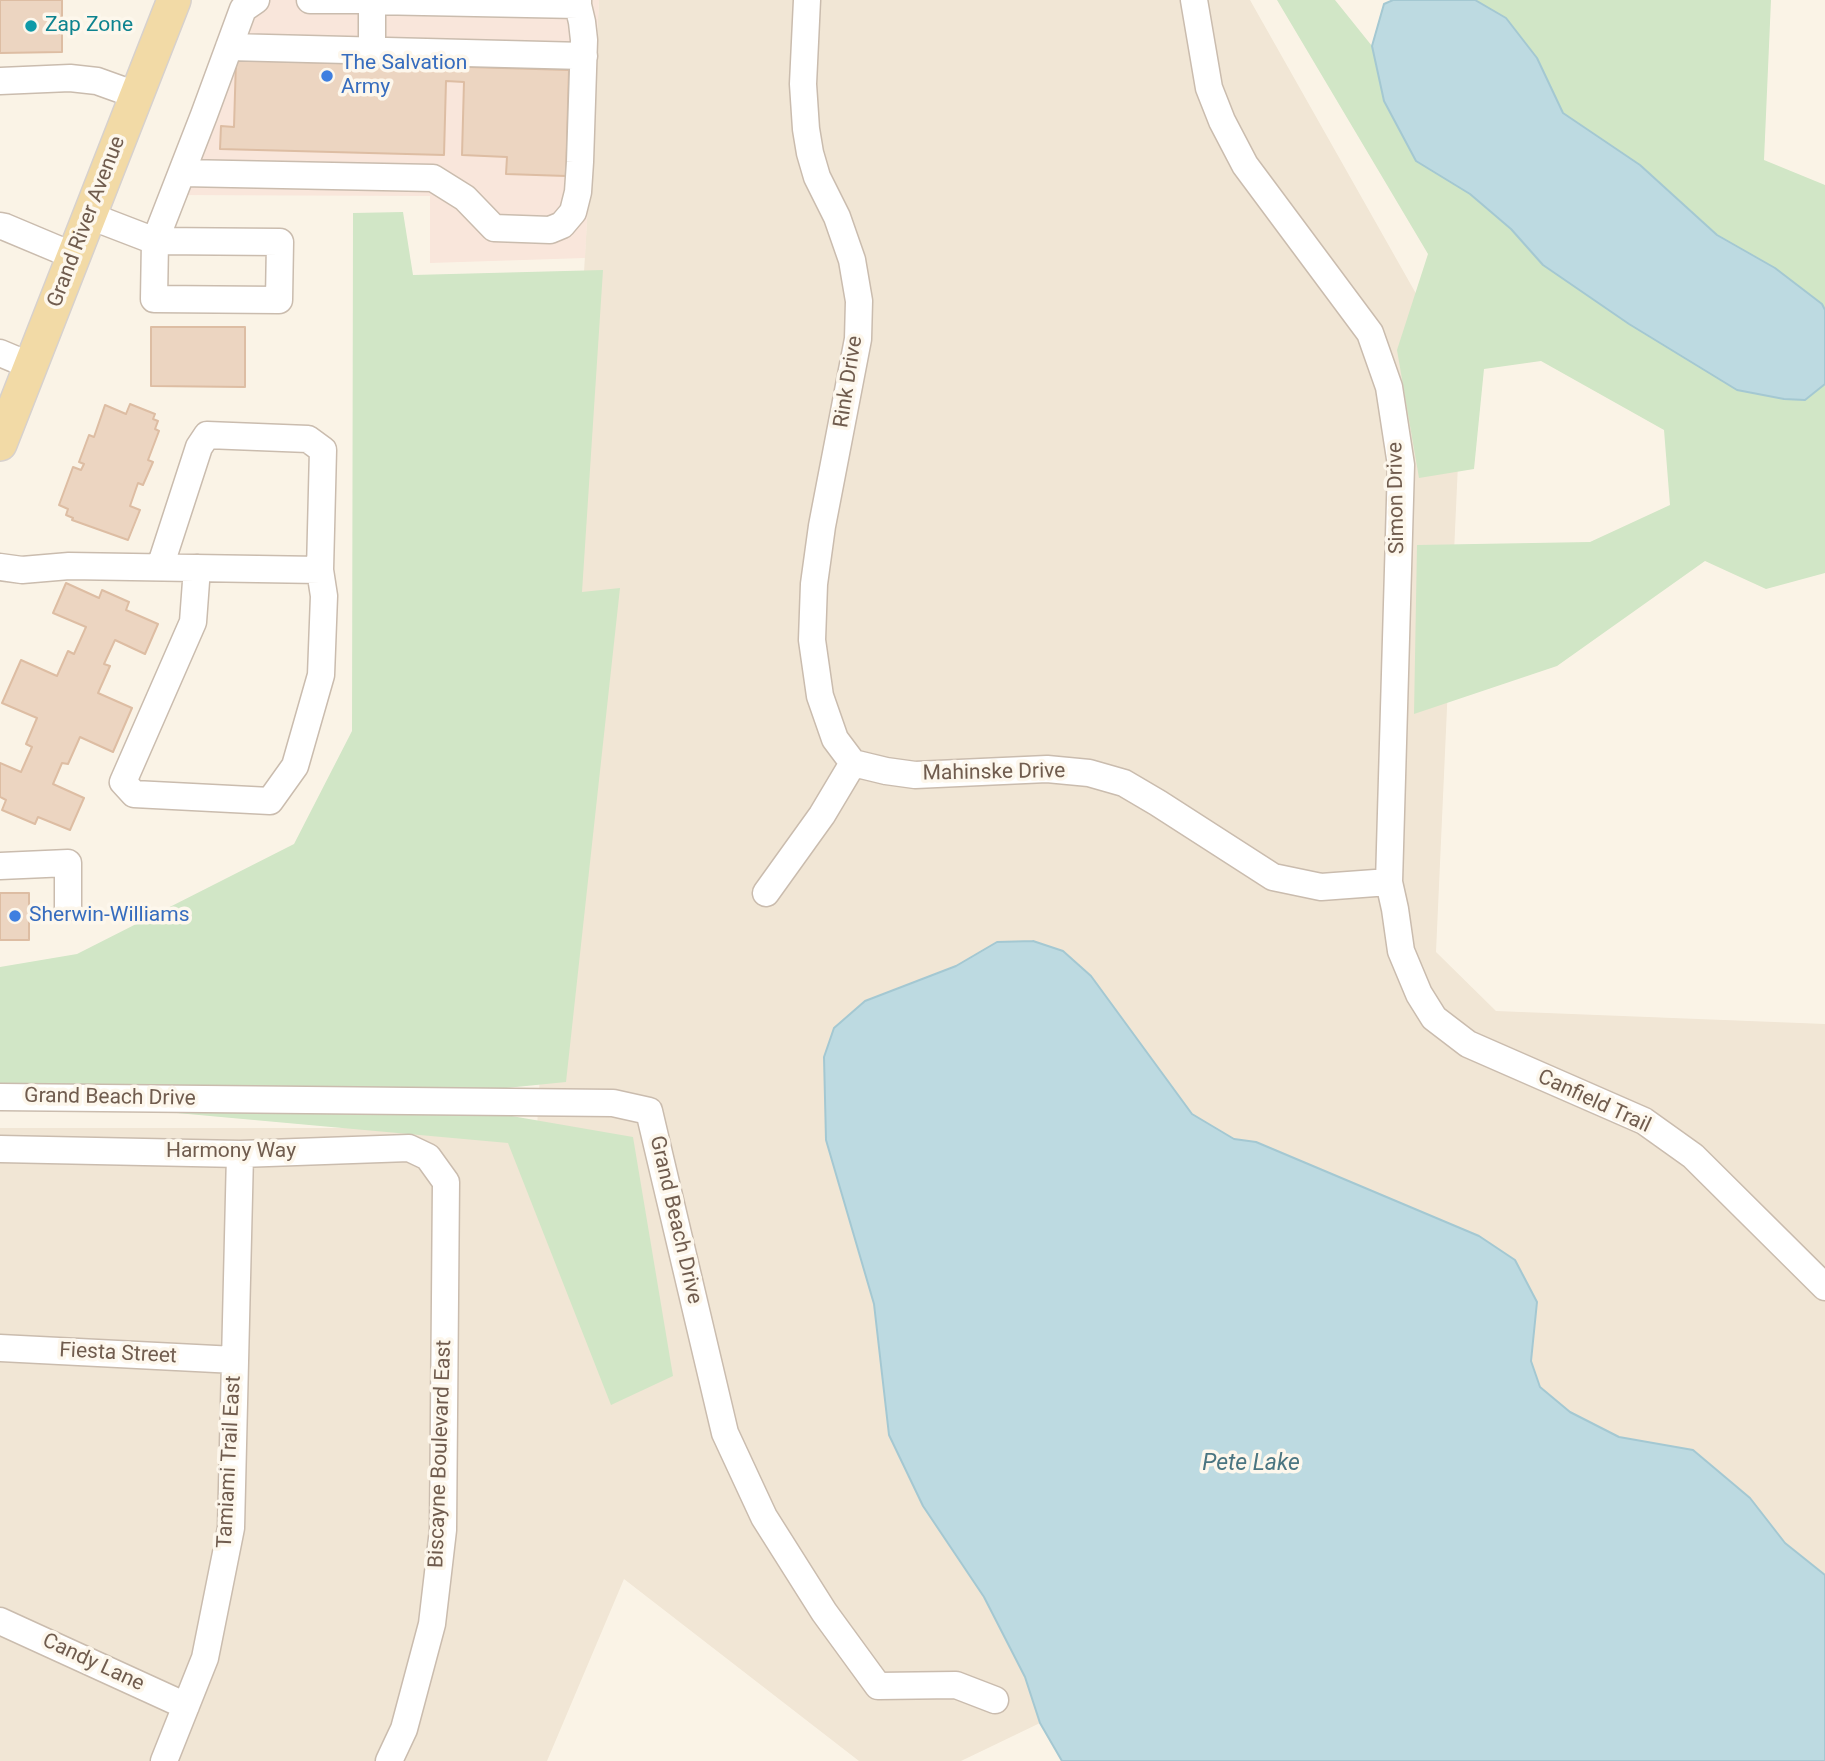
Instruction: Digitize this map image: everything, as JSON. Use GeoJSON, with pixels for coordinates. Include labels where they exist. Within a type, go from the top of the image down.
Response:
{"type":"FeatureCollection","features":[{"type":"Feature","properties":{"kind":"main road","name":"Grand River Avenue"},"geometry":{"type":"LineString","coordinates":[[0,444],[174,0]]}},
{"type":"Feature","properties":{"kind":"street"},"geometry":{"type":"LineString","coordinates":[[90,216],[155,241],[280,242],[279,300],[154,299],[155,241],[243,9],[256,0]]}},
{"type":"Feature","properties":{"kind":"street"},"geometry":{"type":"LineString","coordinates":[[182,173],[433,178],[465,198],[494,228],[550,230],[562,225],[573,212],[578,192],[584,56],[578,3],[310,0]]}},
{"type":"Feature","properties":{"kind":"street"},"geometry":{"type":"LineString","coordinates":[[372,0],[372,51]]}},
{"type":"Feature","properties":{"kind":"street","name":"Rink Drive"},"geometry":{"type":"LineString","coordinates":[[807,0],[803,84],[810,153],[817,177],[837,217],[852,260],[859,301],[858,339],[822,526],[814,584],[812,640],[820,696],[835,738],[853,763]]}},
{"type":"Feature","properties":{"kind":"street","name":"Simon Drive"},"geometry":{"type":"LineString","coordinates":[[1194,0],[1209,88],[1222,121],[1245,165],[1370,332],[1390,387],[1401,466],[1389,882],[1401,951]]}},
{"type":"Feature","properties":{"kind":"street"},"geometry":{"type":"LineString","coordinates":[[229,47],[584,56]]}},
{"type":"Feature","properties":{"kind":"street"},"geometry":{"type":"LineString","coordinates":[[0,81],[70,78],[97,81],[136,95]]}},
{"type":"Feature","properties":{"kind":"street"},"geometry":{"type":"LineString","coordinates":[[0,226],[74,256]]}},
{"type":"Feature","properties":{"kind":"street"},"geometry":{"type":"LineString","coordinates":[[0,353],[31,366]]}},
{"type":"Feature","properties":{"kind":"street"},"geometry":{"type":"LineString","coordinates":[[160,567],[199,447],[207,435],[308,439],[323,450],[320,570],[324,596],[321,675],[295,766],[270,801],[134,794],[123,782],[193,622],[197,568]]}},
{"type":"Feature","properties":{"kind":"street"},"geometry":{"type":"LineString","coordinates":[[0,566],[22,570],[69,566],[320,570]]}},
{"type":"Feature","properties":{"kind":"street"},"geometry":{"type":"LineString","coordinates":[[766,893],[821,815],[853,763]]}},
{"type":"Feature","properties":{"kind":"street","name":"Mahinske Drive"},"geometry":{"type":"LineString","coordinates":[[853,763],[915,775],[1047,769],[1089,773],[1124,783],[1273,877],[1321,887],[1389,882]]}},
{"type":"Feature","properties":{"kind":"street"},"geometry":{"type":"LineString","coordinates":[[0,866],[68,863],[68,907]]}},
{"type":"Feature","properties":{"kind":"street","name":"Canfield Trail"},"geometry":{"type":"LineString","coordinates":[[1401,951],[1419,994],[1434,1018],[1468,1044],[1644,1122],[1693,1156],[1825,1287]]}},
{"type":"Feature","properties":{"kind":"street","name":"Grand Beach Drive"},"geometry":{"type":"LineString","coordinates":[[0,1097],[613,1103],[649,1111],[725,1433],[764,1517],[824,1612],[878,1686],[956,1685],[995,1700]]}},
{"type":"Feature","properties":{"kind":"street","name":"Harmony Way"},"geometry":{"type":"LineString","coordinates":[[0,1149],[240,1154],[409,1148],[428,1157],[446,1182]]}},
{"type":"Feature","properties":{"kind":"street","name":"Tamiami Trail East"},"geometry":{"type":"LineString","coordinates":[[164,1761],[205,1658],[231,1528],[240,1154]]}},
{"type":"Feature","properties":{"kind":"street","name":"Biscayne Boulevard East"},"geometry":{"type":"LineString","coordinates":[[389,1761],[404,1728],[432,1624],[443,1530],[446,1182]]}},
{"type":"Feature","properties":{"kind":"street","name":"Fiesta Street"},"geometry":{"type":"LineString","coordinates":[[0,1348],[235,1360]]}},
{"type":"Feature","properties":{"kind":"street","name":"Candy Lane"},"geometry":{"type":"LineString","coordinates":[[0,1621],[186,1706]]}},
{"type":"Feature","properties":{"kind":"shaded area"},"geometry":{"type":"Polygon","coordinates":[[[234,0],[599,0],[585,258],[430,263],[430,196],[164,195],[234,0]]]}},
{"type":"Feature","properties":{"kind":"shaded area"},"geometry":{"type":"Polygon","coordinates":[[[599,0],[1250,0],[1462,375],[1436,952],[1496,1011],[1825,1024],[1825,1575],[1785,1543],[1750,1498],[1693,1450],[1619,1437],[1570,1412],[1540,1387],[1531,1361],[1537,1302],[1256,1142],[1234,1139],[1192,1114],[1091,976],[1063,951],[1033,941],[997,942],[956,966],[865,1001],[826,1140],[874,1304],[889,1435],[923,1506],[984,1597],[1025,1677],[1040,1723],[961,1761],[859,1761],[624,1579],[547,1761],[0,1761],[0,1128],[537,1128],[599,0]]]}},
{"type":"Feature","properties":{"kind":"green space"},"geometry":{"type":"Polygon","coordinates":[[[1277,0],[1335,0],[1372,46],[1384,101],[1416,161],[1470,194],[1511,229],[1543,265],[1629,324],[1737,390],[1805,400],[1825,384],[1825,573],[1766,589],[1705,561],[1557,666],[1414,714],[1417,545],[1590,542],[1670,505],[1664,430],[1541,361],[1484,369],[1474,469],[1419,478],[1397,350],[1428,254],[1277,0]]]}},
{"type":"Feature","properties":{"kind":"green space"},"geometry":{"type":"Polygon","coordinates":[[[1475,0],[1771,0],[1764,160],[1825,185],[1825,310],[1822,304],[1775,268],[1717,235],[1640,165],[1563,113],[1537,58],[1506,18],[1475,0]]]}},
{"type":"Feature","properties":{"kind":"green space"},"geometry":{"type":"Polygon","coordinates":[[[403,212],[413,275],[603,270],[582,592],[620,588],[566,1082],[506,1088],[500,1114],[633,1137],[673,1376],[611,1405],[508,1143],[0,1097],[0,967],[77,954],[294,844],[352,731],[353,213],[403,212]]]}},
{"type":"Feature","properties":{"kind":"water"},"geometry":{"type":"Polygon","coordinates":[[[1393,0],[1475,0],[1506,18],[1537,58],[1563,113],[1640,165],[1717,235],[1775,268],[1822,304],[1825,310],[1825,384],[1805,400],[1737,390],[1629,324],[1543,265],[1511,229],[1470,194],[1416,161],[1384,101],[1372,46],[1384,4],[1393,0]]]}},
{"type":"Feature","properties":{"kind":"water","name":"Pete Lake"},"geometry":{"type":"Polygon","coordinates":[[[1033,941],[1063,951],[1091,976],[1192,1114],[1234,1139],[1256,1142],[1479,1236],[1515,1260],[1537,1302],[1531,1361],[1540,1387],[1570,1412],[1619,1437],[1693,1450],[1750,1498],[1785,1543],[1825,1575],[1825,1761],[1062,1761],[1040,1723],[1025,1677],[984,1597],[923,1506],[889,1435],[874,1304],[826,1140],[824,1057],[834,1028],[865,1001],[956,966],[997,942],[1033,941]]]}},
{"type":"Feature","properties":{"kind":"building","name":"Zap Zone"},"geometry":{"type":"Polygon","coordinates":[[[0,0],[62,0],[62,52],[0,53],[0,0]]]}},
{"type":"Feature","properties":{"kind":"building"},"geometry":{"type":"Polygon","coordinates":[[[236,60],[569,70],[566,176],[506,174],[507,157],[462,155],[464,82],[446,81],[444,155],[220,149],[221,126],[234,127],[236,60]]]}},
{"type":"Feature","properties":{"kind":"building"},"geometry":{"type":"Polygon","coordinates":[[[151,327],[245,327],[245,387],[151,386],[151,327]]]}},
{"type":"Feature","properties":{"kind":"building"},"geometry":{"type":"Polygon","coordinates":[[[130,404],[155,414],[153,419],[158,421],[155,429],[159,431],[148,460],[153,462],[143,485],[138,483],[130,506],[140,510],[128,540],[72,520],[73,518],[66,515],[68,509],[59,505],[73,467],[81,470],[84,464],[79,462],[89,435],[94,437],[105,405],[126,414],[130,404]]]}},
{"type":"Feature","properties":{"kind":"building"},"geometry":{"type":"Polygon","coordinates":[[[66,583],[99,598],[102,590],[129,602],[126,610],[158,624],[145,654],[115,640],[104,664],[110,666],[98,693],[132,708],[113,752],[80,737],[68,764],[62,763],[53,784],[84,798],[70,830],[38,817],[35,824],[2,810],[6,800],[0,797],[0,763],[21,772],[32,747],[26,744],[37,718],[2,703],[21,660],[57,676],[68,651],[74,654],[86,627],[53,613],[66,583]]]}},
{"type":"Feature","properties":{"kind":"building","name":"Sherwin-Williams"},"geometry":{"type":"Polygon","coordinates":[[[0,893],[29,893],[29,940],[0,940],[0,893]]]}},
{"type":"Feature","properties":{"kind":"place","name":"Zap Zone"},"geometry":{"type":"Point","coordinates":[31,26]}},
{"type":"Feature","properties":{"kind":"place","name":"The Salvation Army"},"geometry":{"type":"Point","coordinates":[327,76]}},
{"type":"Feature","properties":{"kind":"place","name":"Sherwin-Williams"},"geometry":{"type":"Point","coordinates":[15,916]}}]}
